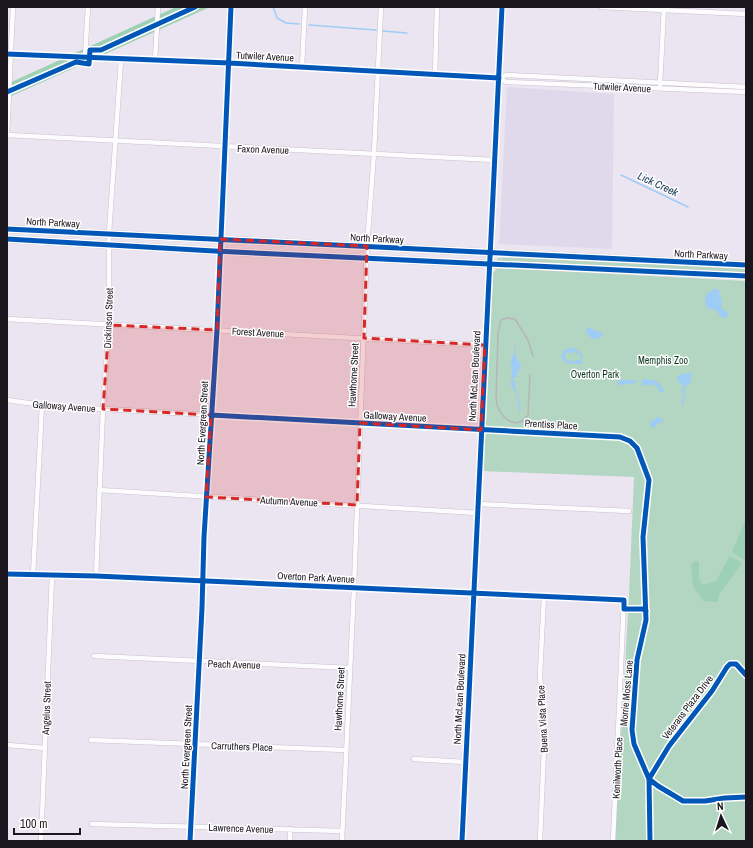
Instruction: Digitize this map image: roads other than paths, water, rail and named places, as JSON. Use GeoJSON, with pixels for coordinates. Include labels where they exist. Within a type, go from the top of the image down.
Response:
{"type":"FeatureCollection","features":[{"type":"Feature","properties":{"kind":"main road","name":"North McLean Boulevard"},"geometry":{"type":"LineString","coordinates":[[462,841],[489,252],[502,7]]}},
{"type":"Feature","properties":{"kind":"main road","name":"North Parkway"},"geometry":{"type":"LineString","coordinates":[[7,229],[746,265]]}},
{"type":"Feature","properties":{"kind":"main road","name":"North Parkway"},"geometry":{"type":"LineString","coordinates":[[7,239],[220,251],[746,276]]}},
{"type":"Feature","properties":{"kind":"street"},"geometry":{"type":"LineString","coordinates":[[7,135],[9,53],[13,7]]}},
{"type":"Feature","properties":{"kind":"street"},"geometry":{"type":"LineString","coordinates":[[85,57],[88,7]]}},
{"type":"Feature","properties":{"kind":"street"},"geometry":{"type":"LineString","coordinates":[[155,61],[158,7]]}},
{"type":"Feature","properties":{"kind":"street","name":"North Evergreen Street"},"geometry":{"type":"LineString","coordinates":[[190,841],[200,662],[206,497],[217,330],[231,7]]}},
{"type":"Feature","properties":{"kind":"street"},"geometry":{"type":"LineString","coordinates":[[302,67],[305,7]]}},
{"type":"Feature","properties":{"kind":"street","name":"Hawthorne Street"},"geometry":{"type":"LineString","coordinates":[[342,841],[358,505],[367,246],[374,153],[380,7]]}},
{"type":"Feature","properties":{"kind":"street"},"geometry":{"type":"LineString","coordinates":[[435,76],[437,7]]}},
{"type":"Feature","properties":{"kind":"street"},"geometry":{"type":"LineString","coordinates":[[601,7],[746,14]]}},
{"type":"Feature","properties":{"kind":"street"},"geometry":{"type":"LineString","coordinates":[[660,89],[664,9]]}},
{"type":"Feature","properties":{"kind":"street","name":"Tutwiler Avenue"},"geometry":{"type":"LineString","coordinates":[[9,53],[121,60],[229,63],[435,76],[499,78],[506,75],[660,83],[700,88]]}},
{"type":"Feature","properties":{"kind":"street","name":"Dickinson Street"},"geometry":{"type":"LineString","coordinates":[[96,576],[103,408],[109,325],[109,233],[121,60]]}},
{"type":"Feature","properties":{"kind":"street","name":"Tutwiler Avenue"},"geometry":{"type":"LineString","coordinates":[[499,78],[506,82],[660,89],[738,89],[746,87]]}},
{"type":"Feature","properties":{"kind":"street"},"geometry":{"type":"LineString","coordinates":[[581,80],[581,85]]}},
{"type":"Feature","properties":{"kind":"street","name":"Tutwiler Avenue"},"geometry":{"type":"LineString","coordinates":[[738,89],[746,92]]}},
{"type":"Feature","properties":{"kind":"street","name":"Faxon Avenue"},"geometry":{"type":"LineString","coordinates":[[7,135],[494,160]]}},
{"type":"Feature","properties":{"kind":"street","name":"Forest Avenue"},"geometry":{"type":"LineString","coordinates":[[7,319],[485,345]]}},
{"type":"Feature","properties":{"kind":"street","name":"Galloway Avenue"},"geometry":{"type":"LineString","coordinates":[[7,400],[42,404],[211,415],[481,430]]}},
{"type":"Feature","properties":{"kind":"street"},"geometry":{"type":"LineString","coordinates":[[33,574],[42,404]]}},
{"type":"Feature","properties":{"kind":"street","name":"Prentiss Place"},"geometry":{"type":"LineString","coordinates":[[481,430],[620,437]]}},
{"type":"Feature","properties":{"kind":"street","name":"Morrie Moss Lane"},"geometry":{"type":"LineString","coordinates":[[620,437],[630,441],[637,448],[649,480],[643,537],[646,620],[637,660],[632,730],[636,748],[649,778],[650,841]]}},
{"type":"Feature","properties":{"kind":"street","name":"Autumn Avenue"},"geometry":{"type":"LineString","coordinates":[[99,490],[478,513]]}},
{"type":"Feature","properties":{"kind":"street"},"geometry":{"type":"LineString","coordinates":[[478,504],[629,512]]}},
{"type":"Feature","properties":{"kind":"street","name":"Overton Park Avenue"},"geometry":{"type":"LineString","coordinates":[[7,574],[202,580],[624,600]]}},
{"type":"Feature","properties":{"kind":"street","name":"Angelus Street"},"geometry":{"type":"LineString","coordinates":[[41,841],[52,575]]}},
{"type":"Feature","properties":{"kind":"street","name":"Buena Vista Place"},"geometry":{"type":"LineString","coordinates":[[540,841],[544,750],[540,674],[544,596]]}},
{"type":"Feature","properties":{"kind":"street","name":"Kenilworth Place"},"geometry":{"type":"LineString","coordinates":[[613,841],[624,600]]}},
{"type":"Feature","properties":{"kind":"street","name":"Peach Avenue"},"geometry":{"type":"LineString","coordinates":[[94,656],[350,668]]}},
{"type":"Feature","properties":{"kind":"street","name":"Veterans Plaza Drive"},"geometry":{"type":"LineString","coordinates":[[649,778],[669,746],[712,691],[728,666],[733,664],[739,666],[746,675]]}},
{"type":"Feature","properties":{"kind":"street","name":"Carruthers Place"},"geometry":{"type":"LineString","coordinates":[[91,740],[346,750]]}},
{"type":"Feature","properties":{"kind":"street"},"geometry":{"type":"LineString","coordinates":[[7,745],[45,748]]}},
{"type":"Feature","properties":{"kind":"street"},"geometry":{"type":"LineString","coordinates":[[414,759],[465,762]]}},
{"type":"Feature","properties":{"kind":"street"},"geometry":{"type":"LineString","coordinates":[[649,778],[658,786],[683,801],[705,801],[746,797]]}},
{"type":"Feature","properties":{"kind":"street","name":"Lawrence Avenue"},"geometry":{"type":"LineString","coordinates":[[92,824],[342,831]]}},
{"type":"Feature","properties":{"kind":"street"},"geometry":{"type":"LineString","coordinates":[[290,829],[290,841]]}},
{"type":"Feature","properties":{"kind":"water"},"geometry":{"type":"Polygon","coordinates":[[[714,289],[718,289],[722,301],[721,308],[729,314],[727,317],[722,318],[717,311],[706,307],[705,296],[714,289]]]}},
{"type":"Feature","properties":{"kind":"water"},"geometry":{"type":"Polygon","coordinates":[[[587,327],[602,333],[603,335],[597,339],[591,338],[586,332],[587,327]]]}},
{"type":"Feature","properties":{"kind":"water"},"geometry":{"type":"Polygon","coordinates":[[[514,343],[517,360],[521,364],[516,378],[512,378],[511,359],[514,355],[514,343]]]}},
{"type":"Feature","properties":{"kind":"water"},"geometry":{"type":"Polygon","coordinates":[[[573,347],[582,354],[582,364],[566,363],[561,358],[563,351],[573,347]],[[572,351],[572,353],[566,353],[565,358],[567,361],[580,361],[581,358],[579,354],[572,351]]]}},
{"type":"Feature","properties":{"kind":"water"},"geometry":{"type":"Polygon","coordinates":[[[691,372],[691,382],[684,388],[686,397],[684,398],[683,407],[681,402],[684,396],[682,391],[683,384],[679,383],[677,376],[691,372]]]}},
{"type":"Feature","properties":{"kind":"water"},"geometry":{"type":"Polygon","coordinates":[[[511,379],[515,380],[520,406],[519,414],[517,395],[511,386],[511,379]]]}},
{"type":"Feature","properties":{"kind":"water"},"geometry":{"type":"Polygon","coordinates":[[[646,379],[658,382],[664,391],[660,393],[658,387],[652,384],[642,386],[642,380],[646,379]]]}},
{"type":"Feature","properties":{"kind":"water"},"geometry":{"type":"Polygon","coordinates":[[[635,380],[636,383],[617,385],[617,381],[635,380]]]}},
{"type":"Feature","properties":{"kind":"water"},"geometry":{"type":"Polygon","coordinates":[[[658,417],[664,422],[660,422],[654,427],[650,428],[650,423],[658,417]]]}},
{"type":"Feature","properties":{"kind":"waterway"},"geometry":{"type":"LineString","coordinates":[[273,7],[277,18],[286,23],[299,24]]}},
{"type":"Feature","properties":{"kind":"waterway"},"geometry":{"type":"LineString","coordinates":[[309,25],[376,30]]}},
{"type":"Feature","properties":{"kind":"waterway"},"geometry":{"type":"LineString","coordinates":[[383,31],[407,33]]}},
{"type":"Feature","properties":{"kind":"waterway","name":"Lick Creek"},"geometry":{"type":"LineString","coordinates":[[621,175],[688,207]]}},
{"type":"Feature","properties":{"kind":"railway"},"geometry":{"type":"LineString","coordinates":[[530,375],[528,415],[523,420],[518,422],[508,420],[500,411],[496,399],[498,333],[501,320],[507,318],[515,319],[528,340],[533,356]]}},
{"type":"Feature","properties":{"kind":"park label","name":"Memphis Zoo"},"geometry":{"type":"Point","coordinates":[663,360]}},
{"type":"Feature","properties":{"kind":"park label","name":"Overton Park"},"geometry":{"type":"Point","coordinates":[595,374]}}]}
